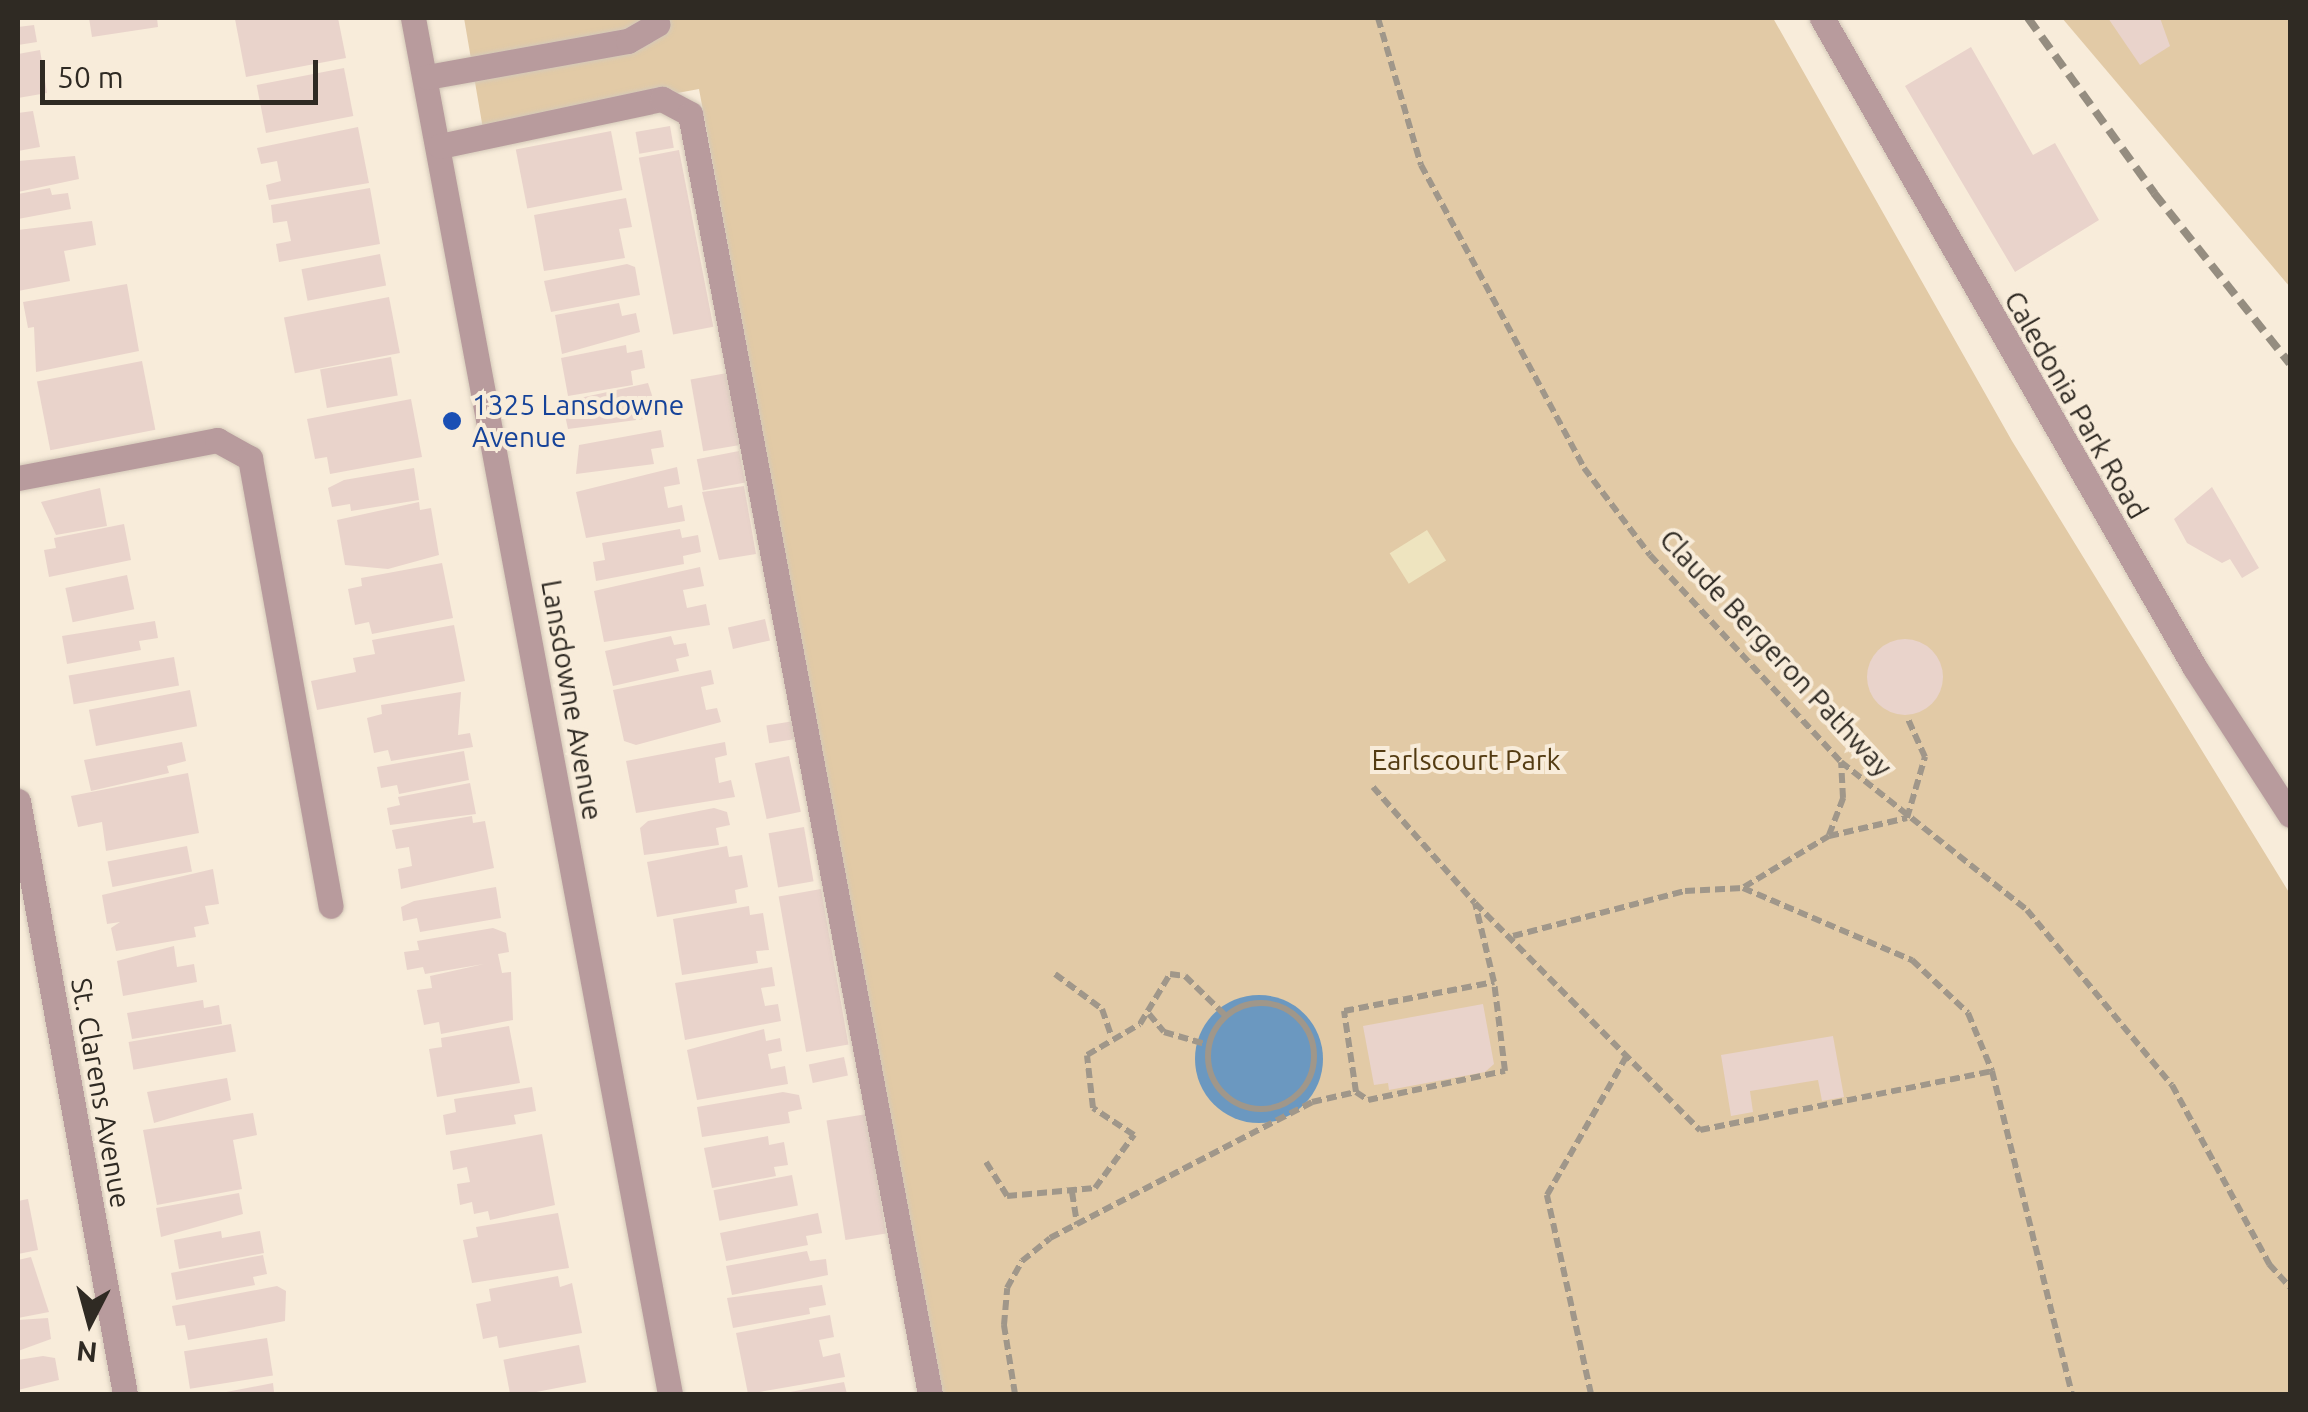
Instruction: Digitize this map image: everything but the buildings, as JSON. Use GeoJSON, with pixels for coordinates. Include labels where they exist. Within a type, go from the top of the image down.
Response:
{"type":"FeatureCollection","features":[{"type":"Feature","properties":{"kind":"street","name":"Lansdowne Avenue"},"geometry":{"type":"LineString","coordinates":[[414,18],[670,1394]]}},
{"type":"Feature","properties":{"kind":"street","name":"Caledonia Park Road"},"geometry":{"type":"LineString","coordinates":[[1822,18],[2194,668],[2290,815]]}},
{"type":"Feature","properties":{"kind":"street"},"geometry":{"type":"LineString","coordinates":[[427,77],[628,40],[657,24]]}},
{"type":"Feature","properties":{"kind":"street"},"geometry":{"type":"LineString","coordinates":[[440,146],[662,99],[690,114],[930,1394]]}},
{"type":"Feature","properties":{"kind":"street"},"geometry":{"type":"LineString","coordinates":[[18,478],[217,440],[250,458],[331,906]]}},
{"type":"Feature","properties":{"kind":"street","name":"St. Clarens Avenue"},"geometry":{"type":"LineString","coordinates":[[18,801],[125,1394]]}},
{"type":"Feature","properties":{"kind":"path","name":"Claude Bergeron Pathway"},"geometry":{"type":"LineString","coordinates":[[1378,18],[1421,165],[1584,468],[1650,555],[1841,762],[1907,818],[1968,855],[2027,910],[2135,1036],[2290,1287]]}},
{"type":"Feature","properties":{"kind":"path"},"geometry":{"type":"LineString","coordinates":[[1743,888],[1828,836],[1907,818],[1925,757],[1908,719]]}},
{"type":"Feature","properties":{"kind":"path"},"geometry":{"type":"LineString","coordinates":[[1828,836],[1843,798],[1841,762]]}},
{"type":"Feature","properties":{"kind":"path"},"geometry":{"type":"LineString","coordinates":[[1372,786],[1475,902],[1513,936],[1700,1130],[1992,1072]]}},
{"type":"Feature","properties":{"kind":"path"},"geometry":{"type":"LineString","coordinates":[[1513,936],[1684,891],[1743,888],[1912,960],[1968,1014],[1992,1072],[2072,1394]]}},
{"type":"Feature","properties":{"kind":"path"},"geometry":{"type":"LineString","coordinates":[[1015,1394],[1004,1325],[1007,1288],[1022,1261],[1077,1225],[1312,1102],[1356,1092],[1368,1100],[1505,1071],[1494,982],[1475,902]]}},
{"type":"Feature","properties":{"kind":"path"},"geometry":{"type":"LineString","coordinates":[[1055,974],[1102,1009],[1111,1035]]}},
{"type":"Feature","properties":{"kind":"path"},"geometry":{"type":"LineString","coordinates":[[986,1162],[1006,1196],[1095,1188],[1134,1135],[1092,1108],[1085,1092],[1087,1055],[1111,1035],[1150,1014],[1170,974],[1184,976],[1226,1016]]}},
{"type":"Feature","properties":{"kind":"path"},"geometry":{"type":"LineString","coordinates":[[1356,1092],[1344,1011],[1494,982]]}},
{"type":"Feature","properties":{"kind":"path"},"geometry":{"type":"LineString","coordinates":[[1258,1002],[1293,1013],[1314,1060],[1300,1092],[1270,1108],[1236,1103],[1213,1078],[1209,1045],[1226,1016],[1258,1002]]}},
{"type":"Feature","properties":{"kind":"path"},"geometry":{"type":"LineString","coordinates":[[1150,1014],[1164,1032],[1209,1045]]}},
{"type":"Feature","properties":{"kind":"path"},"geometry":{"type":"LineString","coordinates":[[1591,1394],[1547,1194],[1626,1056]]}},
{"type":"Feature","properties":{"kind":"path"},"geometry":{"type":"LineString","coordinates":[[1300,1092],[1312,1102]]}},
{"type":"Feature","properties":{"kind":"path"},"geometry":{"type":"LineString","coordinates":[[1072,1192],[1077,1225]]}},
{"type":"Feature","properties":{"kind":"green space","name":"Earlscourt Park"},"geometry":{"type":"Polygon","coordinates":[[[464,18],[1773,18],[2012,441],[2290,894],[2290,1394],[940,1394],[699,89],[483,129],[464,18]]]}},
{"type":"Feature","properties":{"kind":"green space"},"geometry":{"type":"Polygon","coordinates":[[[2062,18],[2290,18],[2290,287],[2062,18]]]}},
{"type":"Feature","properties":{"kind":"sand"},"geometry":{"type":"Polygon","coordinates":[[[1427,530],[1446,561],[1409,584],[1390,553],[1427,530]]]}},
{"type":"Feature","properties":{"kind":"water"},"geometry":{"type":"Polygon","coordinates":[[[1259,995],[1284,1000],[1305,1013],[1318,1034],[1323,1059],[1318,1084],[1305,1105],[1284,1118],[1259,1123],[1234,1118],[1213,1105],[1200,1084],[1195,1059],[1200,1034],[1213,1013],[1234,1000],[1259,995]]]}},
{"type":"Feature","properties":{"kind":"railway"},"geometry":{"type":"LineString","coordinates":[[2028,18],[2154,193],[2290,364]]}},
{"type":"Feature","properties":{"kind":"place","name":"1325 Lansdowne Avenue"},"geometry":{"type":"Point","coordinates":[452,421]}}]}
